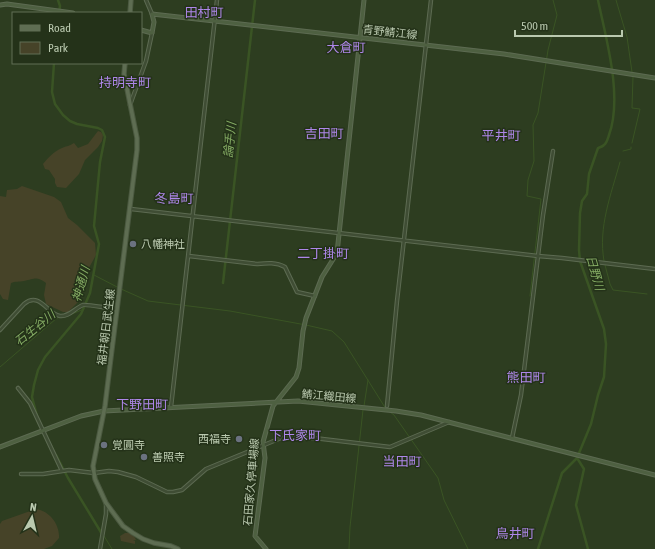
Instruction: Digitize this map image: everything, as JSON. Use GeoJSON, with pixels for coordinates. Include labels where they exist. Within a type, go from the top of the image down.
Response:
{"type":"FeatureCollection","features":[{"type":"Feature","properties":{"kind":"main road"},"geometry":{"type":"LineString","coordinates":[[130,12],[131,0]]}},
{"type":"Feature","properties":{"kind":"main road","name":"石田家久停車場線"},"geometry":{"type":"LineString","coordinates":[[266,549],[255,536],[266,426],[275,402],[296,377],[304,325],[322,277],[337,252],[364,0]]}},
{"type":"Feature","properties":{"kind":"main road"},"geometry":{"type":"LineString","coordinates":[[0,5],[7,4],[69,12]]}},
{"type":"Feature","properties":{"kind":"main road"},"geometry":{"type":"LineString","coordinates":[[142,30],[152,33],[154,22],[152,14]]}},
{"type":"Feature","properties":{"kind":"main road","name":"青野鯖江線"},"geometry":{"type":"LineString","coordinates":[[152,14],[504,54],[655,78]]}},
{"type":"Feature","properties":{"kind":"main road","name":"福井朝日武生線"},"geometry":{"type":"LineString","coordinates":[[125,64],[124,74],[138,144],[131,209],[119,288],[104,410],[93,463],[94,473],[95,479],[106,502],[119,521],[132,534],[149,541],[178,549]]}},
{"type":"Feature","properties":{"kind":"main road","name":"鯖江織田線"},"geometry":{"type":"LineString","coordinates":[[0,448],[81,416],[104,410],[218,406],[275,402],[311,402],[421,415],[655,475]]}},
{"type":"Feature","properties":{"kind":"street"},"geometry":{"type":"LineString","coordinates":[[146,0],[152,14]]}},
{"type":"Feature","properties":{"kind":"street"},"geometry":{"type":"LineString","coordinates":[[171,407],[217,0]]}},
{"type":"Feature","properties":{"kind":"street"},"geometry":{"type":"LineString","coordinates":[[387,406],[431,0]]}},
{"type":"Feature","properties":{"kind":"street"},"geometry":{"type":"LineString","coordinates":[[130,105],[146,61],[152,33]]}},
{"type":"Feature","properties":{"kind":"street"},"geometry":{"type":"LineString","coordinates":[[512,438],[522,395],[552,151]]}},
{"type":"Feature","properties":{"kind":"street"},"geometry":{"type":"LineString","coordinates":[[131,209],[655,269]]}},
{"type":"Feature","properties":{"kind":"street"},"geometry":{"type":"LineString","coordinates":[[189,256],[257,264],[267,263],[281,265],[285,267],[297,292],[315,296]]}},
{"type":"Feature","properties":{"kind":"street"},"geometry":{"type":"LineString","coordinates":[[0,330],[28,301],[33,300],[40,302],[52,313],[60,316],[85,305],[117,309]]}},
{"type":"Feature","properties":{"kind":"street"},"geometry":{"type":"LineString","coordinates":[[18,388],[26,398],[44,430],[63,471]]}},
{"type":"Feature","properties":{"kind":"street"},"geometry":{"type":"LineString","coordinates":[[21,474],[43,474],[63,471],[94,473],[109,471],[127,474],[167,492],[178,492],[185,488],[206,469],[283,438],[314,438],[390,447],[449,422]]}},
{"type":"Feature","properties":{"kind":"street"},"geometry":{"type":"LineString","coordinates":[[100,549],[106,514],[106,502]]}},
{"type":"Feature","properties":{"kind":"green space"},"geometry":{"type":"Polygon","coordinates":[[[98,131],[103,135],[102,141],[85,160],[79,174],[66,188],[57,187],[55,179],[49,170],[45,169],[43,164],[49,157],[62,148],[74,143],[78,148],[88,144],[98,131]]]}},
{"type":"Feature","properties":{"kind":"green space"},"geometry":{"type":"Polygon","coordinates":[[[22,186],[54,197],[61,202],[68,218],[95,243],[96,255],[85,275],[80,300],[68,312],[63,312],[46,304],[44,295],[46,283],[38,279],[11,283],[8,300],[3,299],[0,294],[0,196],[6,197],[7,190],[17,189],[22,186]]]}},
{"type":"Feature","properties":{"kind":"green space"},"geometry":{"type":"Polygon","coordinates":[[[36,509],[41,510],[50,516],[58,528],[59,538],[52,546],[44,549],[0,549],[0,524],[2,521],[36,509]]]}},
{"type":"Feature","properties":{"kind":"green space"},"geometry":{"type":"Polygon","coordinates":[[[125,533],[130,533],[133,536],[136,540],[133,540],[135,541],[135,544],[121,541],[120,536],[125,533]]]}},
{"type":"Feature","properties":{"kind":"waterway","name":"神通川"},"geometry":{"type":"LineString","coordinates":[[58,0],[60,6],[59,12]]}},
{"type":"Feature","properties":{"kind":"waterway","name":"論手川"},"geometry":{"type":"LineString","coordinates":[[223,283],[255,0]]}},
{"type":"Feature","properties":{"kind":"waterway"},"geometry":{"type":"LineString","coordinates":[[530,296],[541,199],[527,196],[528,180],[534,161],[533,125],[538,113],[548,50],[557,15],[553,0]]}},
{"type":"Feature","properties":{"kind":"waterway","name":"日野川"},"geometry":{"type":"LineString","coordinates":[[538,549],[562,473],[577,458],[591,424],[604,377],[606,344],[604,329],[580,261],[579,250],[580,213],[582,201],[587,194],[589,174],[598,148],[607,142],[613,120],[614,85],[612,68],[598,0]]}},
{"type":"Feature","properties":{"kind":"waterway"},"geometry":{"type":"LineString","coordinates":[[616,0],[627,37],[632,72]]}},
{"type":"Feature","properties":{"kind":"waterway","name":"神通川"},"geometry":{"type":"LineString","coordinates":[[37,416],[32,397],[38,370],[45,357],[81,314],[90,293],[99,244],[94,226],[100,162],[105,137],[102,130],[98,128],[77,124],[70,121],[63,115],[55,104],[52,92],[54,64]]}},
{"type":"Feature","properties":{"kind":"waterway"},"geometry":{"type":"LineString","coordinates":[[632,143],[640,109],[632,108],[633,77]]}},
{"type":"Feature","properties":{"kind":"waterway"},"geometry":{"type":"LineString","coordinates":[[623,151],[631,149],[631,147]]}},
{"type":"Feature","properties":{"kind":"waterway"},"geometry":{"type":"LineString","coordinates":[[604,261],[604,223],[609,199],[620,162]]}},
{"type":"Feature","properties":{"kind":"waterway"},"geometry":{"type":"LineString","coordinates":[[605,265],[613,290],[647,294]]}},
{"type":"Feature","properties":{"kind":"waterway"},"geometry":{"type":"LineString","coordinates":[[94,275],[119,288]]}},
{"type":"Feature","properties":{"kind":"waterway"},"geometry":{"type":"LineString","coordinates":[[121,289],[148,301],[230,311],[332,331],[344,342],[386,409]]}},
{"type":"Feature","properties":{"kind":"waterway","name":"石生谷川"},"geometry":{"type":"LineString","coordinates":[[0,367],[57,318],[67,316],[84,309]]}},
{"type":"Feature","properties":{"kind":"waterway"},"geometry":{"type":"LineString","coordinates":[[364,406],[368,380]]}},
{"type":"Feature","properties":{"kind":"waterway"},"geometry":{"type":"LineString","coordinates":[[349,549],[350,527],[363,410]]}},
{"type":"Feature","properties":{"kind":"waterway"},"geometry":{"type":"LineString","coordinates":[[390,412],[394,415],[438,478],[444,500],[468,549]]}},
{"type":"Feature","properties":{"kind":"waterway","name":"神通川"},"geometry":{"type":"LineString","coordinates":[[56,455],[68,478],[102,534]]}},
{"type":"Feature","properties":{"kind":"waterway","name":"日野川"},"geometry":{"type":"LineString","coordinates":[[577,458],[584,469],[576,505],[588,549]]}},
{"type":"Feature","properties":{"kind":"waterway"},"geometry":{"type":"LineString","coordinates":[[104,536],[112,549]]}},
{"type":"Feature","properties":{"kind":"place","name":"八幡神社"},"geometry":{"type":"Point","coordinates":[133,244]}},
{"type":"Feature","properties":{"kind":"place","name":"西福寺"},"geometry":{"type":"Point","coordinates":[239,439]}},
{"type":"Feature","properties":{"kind":"place","name":"覚圓寺"},"geometry":{"type":"Point","coordinates":[104,445]}},
{"type":"Feature","properties":{"kind":"place","name":"善照寺"},"geometry":{"type":"Point","coordinates":[144,457]}},
{"type":"Feature","properties":{"kind":"district","name":"田村町"},"geometry":{"type":"Point","coordinates":[204,12]}},
{"type":"Feature","properties":{"kind":"district","name":"大倉町"},"geometry":{"type":"Point","coordinates":[346,47]}},
{"type":"Feature","properties":{"kind":"district","name":"持明寺町"},"geometry":{"type":"Point","coordinates":[125,82]}},
{"type":"Feature","properties":{"kind":"district","name":"吉田町"},"geometry":{"type":"Point","coordinates":[324,133]}},
{"type":"Feature","properties":{"kind":"district","name":"平井町"},"geometry":{"type":"Point","coordinates":[501,135]}},
{"type":"Feature","properties":{"kind":"district","name":"冬島町"},"geometry":{"type":"Point","coordinates":[174,198]}},
{"type":"Feature","properties":{"kind":"district","name":"二丁掛町"},"geometry":{"type":"Point","coordinates":[323,253]}},
{"type":"Feature","properties":{"kind":"district","name":"熊田町"},"geometry":{"type":"Point","coordinates":[526,377]}},
{"type":"Feature","properties":{"kind":"district","name":"下野田町"},"geometry":{"type":"Point","coordinates":[142,404]}},
{"type":"Feature","properties":{"kind":"district","name":"下氏家町"},"geometry":{"type":"Point","coordinates":[295,435]}},
{"type":"Feature","properties":{"kind":"district","name":"当田町"},"geometry":{"type":"Point","coordinates":[402,461]}},
{"type":"Feature","properties":{"kind":"district","name":"鳥井町"},"geometry":{"type":"Point","coordinates":[515,533]}}]}
